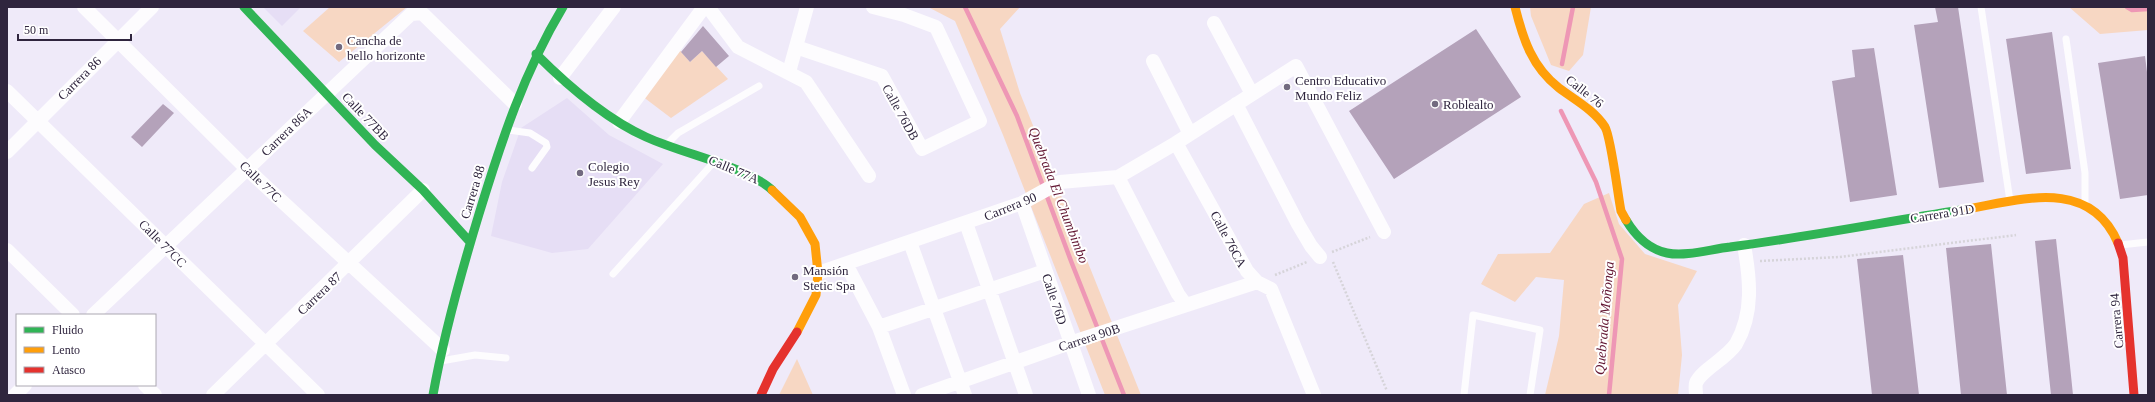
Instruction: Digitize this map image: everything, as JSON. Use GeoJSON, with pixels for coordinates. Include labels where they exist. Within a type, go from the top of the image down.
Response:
{"type":"FeatureCollection","features":[{"type":"Feature","properties":{"kind":"street","name":"Calle 77C"},"geometry":{"type":"LineString","coordinates":[[84,7],[441,356]]}},
{"type":"Feature","properties":{"kind":"street","name":"Carrera 86"},"geometry":{"type":"LineString","coordinates":[[7,152],[118,39],[152,7]]}},
{"type":"Feature","properties":{"kind":"street","name":"Calle 77BB"},"geometry":{"type":"LineString","coordinates":[[244,7],[375,144],[423,190],[470,242]]}},
{"type":"Feature","properties":{"kind":"street","name":"Carrera 88"},"geometry":{"type":"LineString","coordinates":[[433,395],[441,356],[470,242],[506,129],[536,54],[563,7]]}},
{"type":"Feature","properties":{"kind":"street"},"geometry":{"type":"LineString","coordinates":[[560,78],[614,7]]}},
{"type":"Feature","properties":{"kind":"street"},"geometry":{"type":"LineString","coordinates":[[619,122],[704,7]]}},
{"type":"Feature","properties":{"kind":"street"},"geometry":{"type":"LineString","coordinates":[[708,7],[738,47],[806,82],[869,176]]}},
{"type":"Feature","properties":{"kind":"street"},"geometry":{"type":"LineString","coordinates":[[789,72],[807,7]]}},
{"type":"Feature","properties":{"kind":"street","name":"Calle 76DB"},"geometry":{"type":"LineString","coordinates":[[796,47],[882,76],[922,149],[980,121],[936,27],[904,15],[873,7]]}},
{"type":"Feature","properties":{"kind":"street","name":"Calle 76"},"geometry":{"type":"LineString","coordinates":[[1515,7],[1532,61],[1544,75],[1584,104],[1599,118],[1606,130],[1620,211],[1625,220],[1644,242],[1653,248],[1668,253]]}},
{"type":"Feature","properties":{"kind":"street","name":"Carrera 86A"},"geometry":{"type":"LineString","coordinates":[[94,314],[166,247],[326,92],[411,14],[422,13],[515,104]]}},
{"type":"Feature","properties":{"kind":"street"},"geometry":{"type":"LineString","coordinates":[[1214,23],[1252,94]]}},
{"type":"Feature","properties":{"kind":"street","name":"Calle 77A"},"geometry":{"type":"LineString","coordinates":[[536,54],[560,78],[619,122],[646,137],[668,143],[715,160],[764,182],[800,217],[815,244],[818,273],[816,295],[801,325],[773,370],[761,395]]}},
{"type":"Feature","properties":{"kind":"street"},"geometry":{"type":"LineString","coordinates":[[1153,61],[1190,134]]}},
{"type":"Feature","properties":{"kind":"street","name":"Carrera 90"},"geometry":{"type":"LineString","coordinates":[[818,273],[1022,204],[1060,182],[1118,177],[1176,143],[1296,66],[1384,232]]}},
{"type":"Feature","properties":{"kind":"street","name":"Calle 77CC"},"geometry":{"type":"LineString","coordinates":[[7,91],[318,395]]}},
{"type":"Feature","properties":{"kind":"street"},"geometry":{"type":"LineString","coordinates":[[1236,104],[1298,224],[1311,246],[1326,258]]}},
{"type":"Feature","properties":{"kind":"street","name":"Calle 76CA"},"geometry":{"type":"LineString","coordinates":[[1176,143],[1247,272],[1257,282],[1271,290],[1314,395]]}},
{"type":"Feature","properties":{"kind":"street"},"geometry":{"type":"LineString","coordinates":[[1118,177],[1178,294],[1186,305]]}},
{"type":"Feature","properties":{"kind":"street","name":"Carrera 87"},"geometry":{"type":"LineString","coordinates":[[213,395],[266,345],[423,190]]}},
{"type":"Feature","properties":{"kind":"street","name":"Carrera 91D"},"geometry":{"type":"LineString","coordinates":[[1668,253],[1682,253],[1744,245],[2036,198],[2064,198],[2085,204],[2097,212],[2120,245]]}},
{"type":"Feature","properties":{"kind":"street","name":"Calle 76D"},"geometry":{"type":"LineString","coordinates":[[1022,204],[1089,395]]}},
{"type":"Feature","properties":{"kind":"street"},"geometry":{"type":"LineString","coordinates":[[966,223],[1026,395]]}},
{"type":"Feature","properties":{"kind":"street"},"geometry":{"type":"LineString","coordinates":[[910,242],[965,395]]}},
{"type":"Feature","properties":{"kind":"street"},"geometry":{"type":"LineString","coordinates":[[1696,395],[1695,387],[1698,379],[1728,355],[1742,331],[1749,306],[1747,262],[1744,245]]}},
{"type":"Feature","properties":{"kind":"street","name":"Carrera 94"},"geometry":{"type":"LineString","coordinates":[[2120,245],[2123,258],[2134,395]]}},
{"type":"Feature","properties":{"kind":"street"},"geometry":{"type":"LineString","coordinates":[[7,250],[72,314]]}},
{"type":"Feature","properties":{"kind":"street"},"geometry":{"type":"LineString","coordinates":[[846,264],[879,326],[904,395]]}},
{"type":"Feature","properties":{"kind":"street"},"geometry":{"type":"LineString","coordinates":[[879,326],[1045,271]]}},
{"type":"Feature","properties":{"kind":"street","name":"Carrera 90B"},"geometry":{"type":"LineString","coordinates":[[922,395],[1070,343],[1257,282]]}},
{"type":"Feature","properties":{"kind":"street"},"geometry":{"type":"LineString","coordinates":[[15,395],[23,386]]}},
{"type":"Feature","properties":{"kind":"street"},"geometry":{"type":"LineString","coordinates":[[146,386],[155,395]]}},
{"type":"Feature","properties":{"kind":"lane"},"geometry":{"type":"LineString","coordinates":[[1981,7],[2010,202]]}},
{"type":"Feature","properties":{"kind":"lane"},"geometry":{"type":"LineString","coordinates":[[2066,40],[2086,174],[2085,204]]}},
{"type":"Feature","properties":{"kind":"lane"},"geometry":{"type":"LineString","coordinates":[[668,143],[678,133],[759,86]]}},
{"type":"Feature","properties":{"kind":"lane"},"geometry":{"type":"LineString","coordinates":[[506,129],[530,133],[546,143],[547,147],[532,168]]}},
{"type":"Feature","properties":{"kind":"lane"},"geometry":{"type":"LineString","coordinates":[[613,274],[715,160]]}},
{"type":"Feature","properties":{"kind":"lane"},"geometry":{"type":"LineString","coordinates":[[2120,245],[2148,242]]}},
{"type":"Feature","properties":{"kind":"lane"},"geometry":{"type":"LineString","coordinates":[[1464,395],[1474,315],[1540,330],[1530,395]]}},
{"type":"Feature","properties":{"kind":"lane"},"geometry":{"type":"LineString","coordinates":[[441,356],[475,355],[506,358]]}},
{"type":"Feature","properties":{"kind":"path"},"geometry":{"type":"LineString","coordinates":[[1747,262],[1839,257],[2016,235]]}},
{"type":"Feature","properties":{"kind":"path"},"geometry":{"type":"LineString","coordinates":[[1326,258],[1387,391]]}},
{"type":"Feature","properties":{"kind":"shaded area"},"geometry":{"type":"Polygon","coordinates":[[[263,7],[301,7],[282,26],[263,7]]]}},
{"type":"Feature","properties":{"kind":"shaded area","name":"Cancha de bello horizonte"},"geometry":{"type":"Polygon","coordinates":[[[330,7],[407,7],[339,62],[303,31],[330,7]]]}},
{"type":"Feature","properties":{"kind":"shaded area"},"geometry":{"type":"Polygon","coordinates":[[[928,7],[1020,7],[1000,29],[1020,93],[1141,395],[1105,395],[1003,135],[955,21],[928,7]]]}},
{"type":"Feature","properties":{"kind":"shaded area"},"geometry":{"type":"Polygon","coordinates":[[[1530,7],[1591,7],[1583,55],[1569,71],[1551,65],[1531,16],[1530,7]]]}},
{"type":"Feature","properties":{"kind":"shaded area"},"geometry":{"type":"Polygon","coordinates":[[[2069,7],[2148,7],[2148,30],[2100,34],[2069,7]]]}},
{"type":"Feature","properties":{"kind":"shaded area"},"geometry":{"type":"Polygon","coordinates":[[[677,47],[690,62],[702,51],[728,79],[671,118],[642,96],[677,47]]]}},
{"type":"Feature","properties":{"kind":"shaded area","name":"Colegio Jesus Rey"},"geometry":{"type":"Polygon","coordinates":[[[567,98],[609,135],[663,164],[588,249],[552,253],[491,236],[502,182],[521,128],[567,98]]]}},
{"type":"Feature","properties":{"kind":"shaded area"},"geometry":{"type":"Polygon","coordinates":[[[1609,193],[1619,224],[1645,254],[1697,271],[1678,305],[1682,355],[1678,395],[1545,395],[1559,336],[1564,280],[1536,277],[1515,302],[1481,284],[1498,254],[1550,253],[1584,204],[1609,193]]]}},
{"type":"Feature","properties":{"kind":"shaded area"},"geometry":{"type":"Polygon","coordinates":[[[797,359],[813,395],[779,395],[797,359]]]}},
{"type":"Feature","properties":{"kind":"building"},"geometry":{"type":"Polygon","coordinates":[[[1935,7],[1958,7],[1984,182],[1939,188],[1914,25],[1938,22],[1935,7]]]}},
{"type":"Feature","properties":{"kind":"building"},"geometry":{"type":"Polygon","coordinates":[[[703,26],[729,56],[716,67],[702,51],[690,62],[681,52],[703,26]]]}},
{"type":"Feature","properties":{"kind":"building","name":"Roblealto"},"geometry":{"type":"Polygon","coordinates":[[[1476,29],[1521,97],[1394,179],[1349,111],[1476,29]]]}},
{"type":"Feature","properties":{"kind":"building"},"geometry":{"type":"Polygon","coordinates":[[[2052,32],[2071,169],[2026,174],[2006,39],[2052,32]]]}},
{"type":"Feature","properties":{"kind":"building"},"geometry":{"type":"Polygon","coordinates":[[[1874,48],[1897,195],[1850,202],[1832,81],[1855,77],[1852,50],[1874,48]]]}},
{"type":"Feature","properties":{"kind":"building"},"geometry":{"type":"Polygon","coordinates":[[[2145,56],[2148,80],[2148,195],[2120,199],[2098,63],[2145,56]]]}},
{"type":"Feature","properties":{"kind":"building"},"geometry":{"type":"Polygon","coordinates":[[[163,104],[174,113],[142,147],[131,137],[163,104]]]}},
{"type":"Feature","properties":{"kind":"building"},"geometry":{"type":"Polygon","coordinates":[[[2056,239],[2073,395],[2051,395],[2035,241],[2056,239]]]}},
{"type":"Feature","properties":{"kind":"building"},"geometry":{"type":"Polygon","coordinates":[[[1991,244],[2007,395],[1961,395],[1946,248],[1991,244]]]}},
{"type":"Feature","properties":{"kind":"building"},"geometry":{"type":"Polygon","coordinates":[[[1903,255],[1919,395],[1872,395],[1857,259],[1903,255]]]}},
{"type":"Feature","properties":{"kind":"waterway","name":"Quebrada El Chumbimbo"},"geometry":{"type":"LineString","coordinates":[[965,7],[1017,116],[1071,261],[1124,395]]}},
{"type":"Feature","properties":{"kind":"waterway","name":"Quebrada Moñonga"},"geometry":{"type":"LineString","coordinates":[[1562,64],[1573,7]]}},
{"type":"Feature","properties":{"kind":"waterway"},"geometry":{"type":"LineString","coordinates":[[2127,7],[2132,10],[2148,9]]}},
{"type":"Feature","properties":{"kind":"waterway","name":"Quebrada Moñonga"},"geometry":{"type":"LineString","coordinates":[[1561,111],[1596,182],[1622,259],[1609,395]]}},
{"type":"Feature","properties":{"kind":"traffic: fast"},"geometry":{"type":"LineString","coordinates":[[244,7],[375,145],[423,190],[470,242]]}},
{"type":"Feature","properties":{"kind":"traffic: fast"},"geometry":{"type":"LineString","coordinates":[[433,395],[453,303],[496,160],[525,82],[563,7]]}},
{"type":"Feature","properties":{"kind":"traffic: fast"},"geometry":{"type":"LineString","coordinates":[[536,54],[574,89],[602,111],[631,130],[657,142],[740,171],[761,182],[772,190]]}},
{"type":"Feature","properties":{"kind":"traffic: fast"},"geometry":{"type":"LineString","coordinates":[[1626,220],[1638,236],[1648,245],[1667,253],[1682,254],[1788,239],[1961,210]]}},
{"type":"Feature","properties":{"kind":"traffic: slow"},"geometry":{"type":"LineString","coordinates":[[1515,7],[1521,30],[1535,62],[1550,80],[1590,110],[1605,127],[1612,154],[1621,211],[1626,220]]}},
{"type":"Feature","properties":{"kind":"traffic: slow"},"geometry":{"type":"LineString","coordinates":[[772,190],[800,217],[815,244],[818,273],[816,295],[797,332]]}},
{"type":"Feature","properties":{"kind":"traffic: slow"},"geometry":{"type":"LineString","coordinates":[[1961,210],[2028,199],[2050,198],[2070,200],[2089,208],[2105,222],[2118,243]]}},
{"type":"Feature","properties":{"kind":"traffic: jam"},"geometry":{"type":"LineString","coordinates":[[2118,243],[2123,258],[2134,395]]}},
{"type":"Feature","properties":{"kind":"traffic: jam"},"geometry":{"type":"LineString","coordinates":[[761,395],[773,369],[797,332]]}},
{"type":"Feature","properties":{"kind":"place","name":"Cancha de bello horizonte"},"geometry":{"type":"Point","coordinates":[339,47]}},
{"type":"Feature","properties":{"kind":"place","name":"Centro Educativo Mundo Feliz"},"geometry":{"type":"Point","coordinates":[1287,87]}},
{"type":"Feature","properties":{"kind":"place","name":"Roblealto"},"geometry":{"type":"Point","coordinates":[1435,104]}},
{"type":"Feature","properties":{"kind":"place","name":"Colegio Jesus Rey"},"geometry":{"type":"Point","coordinates":[580,173]}},
{"type":"Feature","properties":{"kind":"place","name":"Mansión Stetic Spa"},"geometry":{"type":"Point","coordinates":[795,277]}}]}
